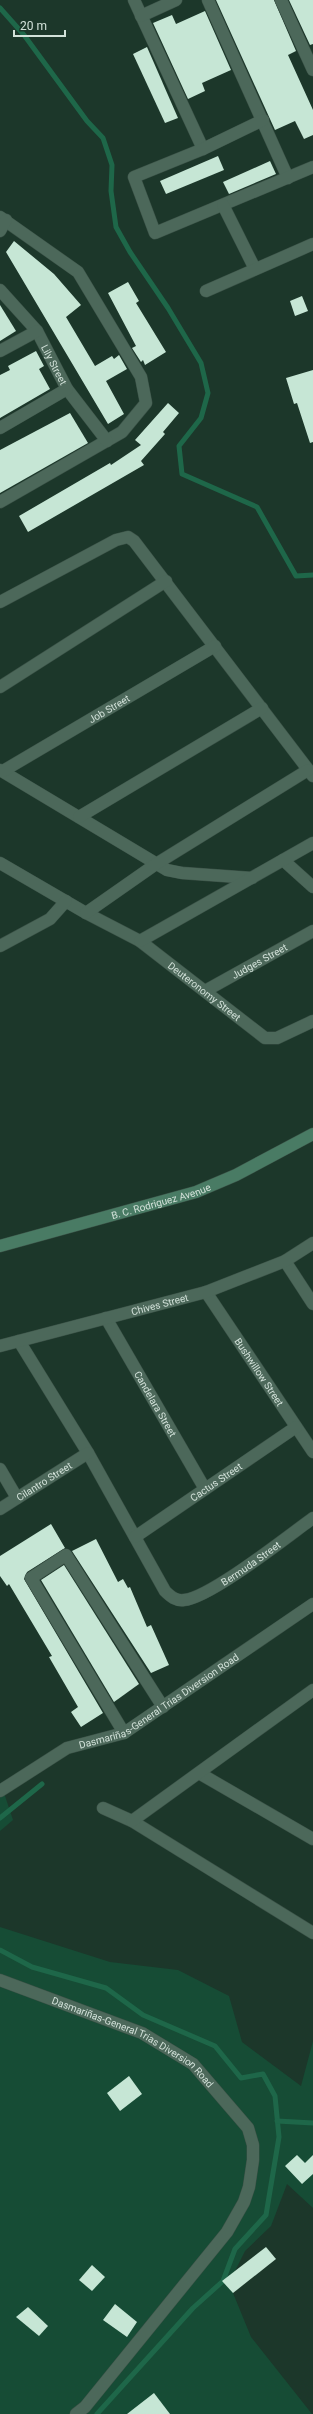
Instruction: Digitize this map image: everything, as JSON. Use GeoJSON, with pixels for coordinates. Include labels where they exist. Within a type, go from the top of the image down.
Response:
{"type":"FeatureCollection","features":[{"type":"Feature","properties":{"kind":"street"},"geometry":{"type":"LineString","coordinates":[[134,0],[203,149]]}},
{"type":"Feature","properties":{"kind":"street"},"geometry":{"type":"LineString","coordinates":[[141,16],[176,0]]}},
{"type":"Feature","properties":{"kind":"street"},"geometry":{"type":"LineString","coordinates":[[208,0],[288,178]]}},
{"type":"Feature","properties":{"kind":"street"},"geometry":{"type":"LineString","coordinates":[[281,0],[313,70]]}},
{"type":"Feature","properties":{"kind":"street"},"geometry":{"type":"LineString","coordinates":[[263,120],[203,149],[134,177],[155,233],[313,167]]}},
{"type":"Feature","properties":{"kind":"street"},"geometry":{"type":"LineString","coordinates":[[223,205],[255,269]]}},
{"type":"Feature","properties":{"kind":"street"},"geometry":{"type":"LineString","coordinates":[[0,231],[3,218],[78,272],[141,377],[146,403],[122,432],[0,502]]}},
{"type":"Feature","properties":{"kind":"street"},"geometry":{"type":"LineString","coordinates":[[206,291],[313,244]]}},
{"type":"Feature","properties":{"kind":"street","name":"Lily Street"},"geometry":{"type":"LineString","coordinates":[[0,290],[37,331],[67,389],[107,441]]}},
{"type":"Feature","properties":{"kind":"street"},"geometry":{"type":"LineString","coordinates":[[0,351],[37,331]]}},
{"type":"Feature","properties":{"kind":"street"},"geometry":{"type":"LineString","coordinates":[[0,428],[67,389]]}},
{"type":"Feature","properties":{"kind":"street"},"geometry":{"type":"LineString","coordinates":[[0,602],[109,543],[128,537],[134,541],[166,581],[311,773],[156,864],[86,913]]}},
{"type":"Feature","properties":{"kind":"street"},"geometry":{"type":"LineString","coordinates":[[0,687],[166,581]]}},
{"type":"Feature","properties":{"kind":"street","name":"Job Street"},"geometry":{"type":"LineString","coordinates":[[2,770],[215,646]]}},
{"type":"Feature","properties":{"kind":"street"},"geometry":{"type":"LineString","coordinates":[[79,817],[262,708]]}},
{"type":"Feature","properties":{"kind":"street"},"geometry":{"type":"LineString","coordinates":[[2,770],[168,870],[182,873],[252,878]]}},
{"type":"Feature","properties":{"kind":"street"},"geometry":{"type":"LineString","coordinates":[[140,941],[313,843]]}},
{"type":"Feature","properties":{"kind":"street"},"geometry":{"type":"LineString","coordinates":[[284,860],[313,887]]}},
{"type":"Feature","properties":{"kind":"street","name":"Deuteronomy Street"},"geometry":{"type":"LineString","coordinates":[[0,863],[86,913],[140,941],[259,1034],[270,1039],[283,1035],[313,1021]]}},
{"type":"Feature","properties":{"kind":"street"},"geometry":{"type":"LineString","coordinates":[[0,946],[50,919],[66,901]]}},
{"type":"Feature","properties":{"kind":"street","name":"Judges Street"},"geometry":{"type":"LineString","coordinates":[[205,991],[313,931]]}},
{"type":"Feature","properties":{"kind":"street","name":"B. C. Rodriguez Avenue"},"geometry":{"type":"LineString","coordinates":[[0,1246],[196,1192],[236,1175],[313,1134]]}},
{"type":"Feature","properties":{"kind":"street","name":"Chives Street"},"geometry":{"type":"LineString","coordinates":[[0,1346],[206,1292],[285,1261],[313,1243]]}},
{"type":"Feature","properties":{"kind":"street"},"geometry":{"type":"LineString","coordinates":[[285,1261],[313,1304]]}},
{"type":"Feature","properties":{"kind":"street","name":"Bushwillow Street"},"geometry":{"type":"LineString","coordinates":[[206,1292],[313,1452]]}},
{"type":"Feature","properties":{"kind":"street","name":"Candelara Street"},"geometry":{"type":"LineString","coordinates":[[106,1318],[205,1489]]}},
{"type":"Feature","properties":{"kind":"street"},"geometry":{"type":"LineString","coordinates":[[19,1341],[88,1453],[135,1537]]}},
{"type":"Feature","properties":{"kind":"street","name":"Cactus Street"},"geometry":{"type":"LineString","coordinates":[[135,1537],[296,1427]]}},
{"type":"Feature","properties":{"kind":"street","name":"Cilantro Street"},"geometry":{"type":"LineString","coordinates":[[0,1509],[88,1453]]}},
{"type":"Feature","properties":{"kind":"street"},"geometry":{"type":"LineString","coordinates":[[0,1469],[17,1498]]}},
{"type":"Feature","properties":{"kind":"street","name":"Bermuda Street"},"geometry":{"type":"LineString","coordinates":[[135,1537],[165,1591],[173,1598],[183,1600],[194,1598],[225,1580],[313,1518]]}},
{"type":"Feature","properties":{"kind":"street"},"geometry":{"type":"LineString","coordinates":[[124,1733],[31,1578],[66,1555],[162,1707]]}},
{"type":"Feature","properties":{"kind":"street","name":"Dasmariñas-General Trias Diversion Road"},"geometry":{"type":"LineString","coordinates":[[0,1791],[67,1748],[124,1733],[313,1604]]}},
{"type":"Feature","properties":{"kind":"street"},"geometry":{"type":"LineString","coordinates":[[132,1821],[312,1694]]}},
{"type":"Feature","properties":{"kind":"street"},"geometry":{"type":"LineString","coordinates":[[199,1773],[313,1839]]}},
{"type":"Feature","properties":{"kind":"street"},"geometry":{"type":"LineString","coordinates":[[103,1808],[132,1821],[313,1933]]}},
{"type":"Feature","properties":{"kind":"street","name":"Dasmariñas-General Trias Diversion Road"},"geometry":{"type":"LineString","coordinates":[[0,1980],[142,2033],[192,2064],[248,2128],[252,2145],[252,2174],[244,2202],[231,2227],[85,2407],[76,2414]]}},
{"type":"Feature","properties":{"kind":"green space"},"geometry":{"type":"Polygon","coordinates":[[[3,1790],[13,1820],[0,1831],[0,1792],[3,1790]]]}},
{"type":"Feature","properties":{"kind":"green space"},"geometry":{"type":"Polygon","coordinates":[[[0,1927],[110,1962],[178,1970],[229,1996],[242,2042],[301,2086],[313,2041],[313,2208],[287,2184],[271,2226],[245,2251],[235,2271],[233,2293],[251,2337],[312,2414],[0,2414],[0,1927]]]}},
{"type":"Feature","properties":{"kind":"building"},"geometry":{"type":"Polygon","coordinates":[[[216,0],[274,0],[296,51],[288,55],[313,110],[313,135],[304,139],[295,121],[275,130],[216,0]]]}},
{"type":"Feature","properties":{"kind":"building"},"geometry":{"type":"Polygon","coordinates":[[[289,0],[313,0],[313,44],[310,45],[289,0]]]}},
{"type":"Feature","properties":{"kind":"building"},"geometry":{"type":"Polygon","coordinates":[[[205,11],[231,70],[202,83],[205,91],[188,99],[153,23],[172,15],[176,24],[205,11]]]}},
{"type":"Feature","properties":{"kind":"building"},"geometry":{"type":"Polygon","coordinates":[[[147,47],[178,118],[165,123],[133,54],[147,47]]]}},
{"type":"Feature","properties":{"kind":"building"},"geometry":{"type":"Polygon","coordinates":[[[218,156],[224,170],[166,194],[160,181],[218,156]]]}},
{"type":"Feature","properties":{"kind":"building"},"geometry":{"type":"Polygon","coordinates":[[[270,161],[276,174],[229,194],[223,182],[270,161]]]}},
{"type":"Feature","properties":{"kind":"building"},"geometry":{"type":"Polygon","coordinates":[[[14,241],[54,274],[81,305],[66,317],[95,366],[112,356],[114,359],[119,355],[127,369],[106,381],[124,414],[108,424],[6,252],[14,241]]]}},
{"type":"Feature","properties":{"kind":"building"},"geometry":{"type":"Polygon","coordinates":[[[128,282],[139,301],[136,303],[166,352],[145,365],[143,360],[141,362],[132,348],[136,346],[108,293],[128,282]]]}},
{"type":"Feature","properties":{"kind":"building"},"geometry":{"type":"Polygon","coordinates":[[[302,296],[308,311],[295,316],[290,301],[302,296]]]}},
{"type":"Feature","properties":{"kind":"building"},"geometry":{"type":"Polygon","coordinates":[[[0,305],[16,331],[0,341],[0,305]]]}},
{"type":"Feature","properties":{"kind":"building"},"geometry":{"type":"Polygon","coordinates":[[[36,351],[44,366],[39,369],[50,389],[0,418],[0,375],[10,370],[8,366],[36,351]]]}},
{"type":"Feature","properties":{"kind":"building"},"geometry":{"type":"Polygon","coordinates":[[[313,370],[313,442],[310,443],[297,403],[294,404],[286,378],[313,370]]]}},
{"type":"Feature","properties":{"kind":"building"},"geometry":{"type":"Polygon","coordinates":[[[168,403],[179,413],[163,432],[165,434],[141,461],[144,465],[28,532],[19,516],[110,463],[111,465],[141,445],[135,440],[168,403]]]}},
{"type":"Feature","properties":{"kind":"building"},"geometry":{"type":"Polygon","coordinates":[[[70,413],[88,443],[0,493],[0,450],[70,413]]]}},
{"type":"Feature","properties":{"kind":"building"},"geometry":{"type":"Polygon","coordinates":[[[51,1524],[65,1548],[27,1572],[24,1579],[103,1713],[81,1727],[71,1712],[78,1707],[49,1657],[52,1656],[9,1584],[7,1586],[0,1576],[0,1556],[51,1524]]]}},
{"type":"Feature","properties":{"kind":"building"},"geometry":{"type":"Polygon","coordinates":[[[96,1539],[118,1582],[123,1579],[128,1588],[130,1587],[147,1627],[151,1625],[169,1665],[151,1673],[72,1551],[96,1539]]]}},
{"type":"Feature","properties":{"kind":"building"},"geometry":{"type":"Polygon","coordinates":[[[64,1565],[139,1684],[114,1702],[41,1580],[64,1565]]]}},
{"type":"Feature","properties":{"kind":"building"},"geometry":{"type":"Polygon","coordinates":[[[129,2076],[142,2094],[120,2111],[107,2093],[129,2076]]]}},
{"type":"Feature","properties":{"kind":"building"},"geometry":{"type":"Polygon","coordinates":[[[297,2155],[305,2163],[313,2155],[313,2174],[302,2184],[285,2166],[297,2155]]]}},
{"type":"Feature","properties":{"kind":"building"},"geometry":{"type":"Polygon","coordinates":[[[266,2247],[276,2259],[233,2293],[222,2281],[266,2247]]]}},
{"type":"Feature","properties":{"kind":"building"},"geometry":{"type":"Polygon","coordinates":[[[92,2265],[105,2277],[92,2291],[79,2280],[92,2265]]]}},
{"type":"Feature","properties":{"kind":"building"},"geometry":{"type":"Polygon","coordinates":[[[115,2304],[137,2322],[127,2337],[103,2320],[115,2304]]]}},
{"type":"Feature","properties":{"kind":"building"},"geometry":{"type":"Polygon","coordinates":[[[28,2307],[48,2326],[39,2336],[16,2317],[28,2307]]]}},
{"type":"Feature","properties":{"kind":"building"},"geometry":{"type":"Polygon","coordinates":[[[154,2393],[170,2414],[127,2414],[154,2393]]]}},
{"type":"Feature","properties":{"kind":"waterway"},"geometry":{"type":"LineString","coordinates":[[0,8],[24,35],[87,121],[103,138],[112,165],[111,191],[116,227],[130,252],[168,308],[201,363],[208,393],[201,418],[179,446],[182,474],[257,507],[296,576],[313,575]]}},
{"type":"Feature","properties":{"kind":"waterway"},"geometry":{"type":"LineString","coordinates":[[0,1818],[42,1784]]}},
{"type":"Feature","properties":{"kind":"waterway"},"geometry":{"type":"LineString","coordinates":[[0,1950],[32,1967],[106,1988],[143,2015],[215,2046],[241,2078],[263,2074],[275,2096],[279,2137],[266,2215],[235,2249],[223,2281],[193,2308],[97,2414]]}},
{"type":"Feature","properties":{"kind":"waterway"},"geometry":{"type":"LineString","coordinates":[[277,2121],[313,2123]]}}]}
